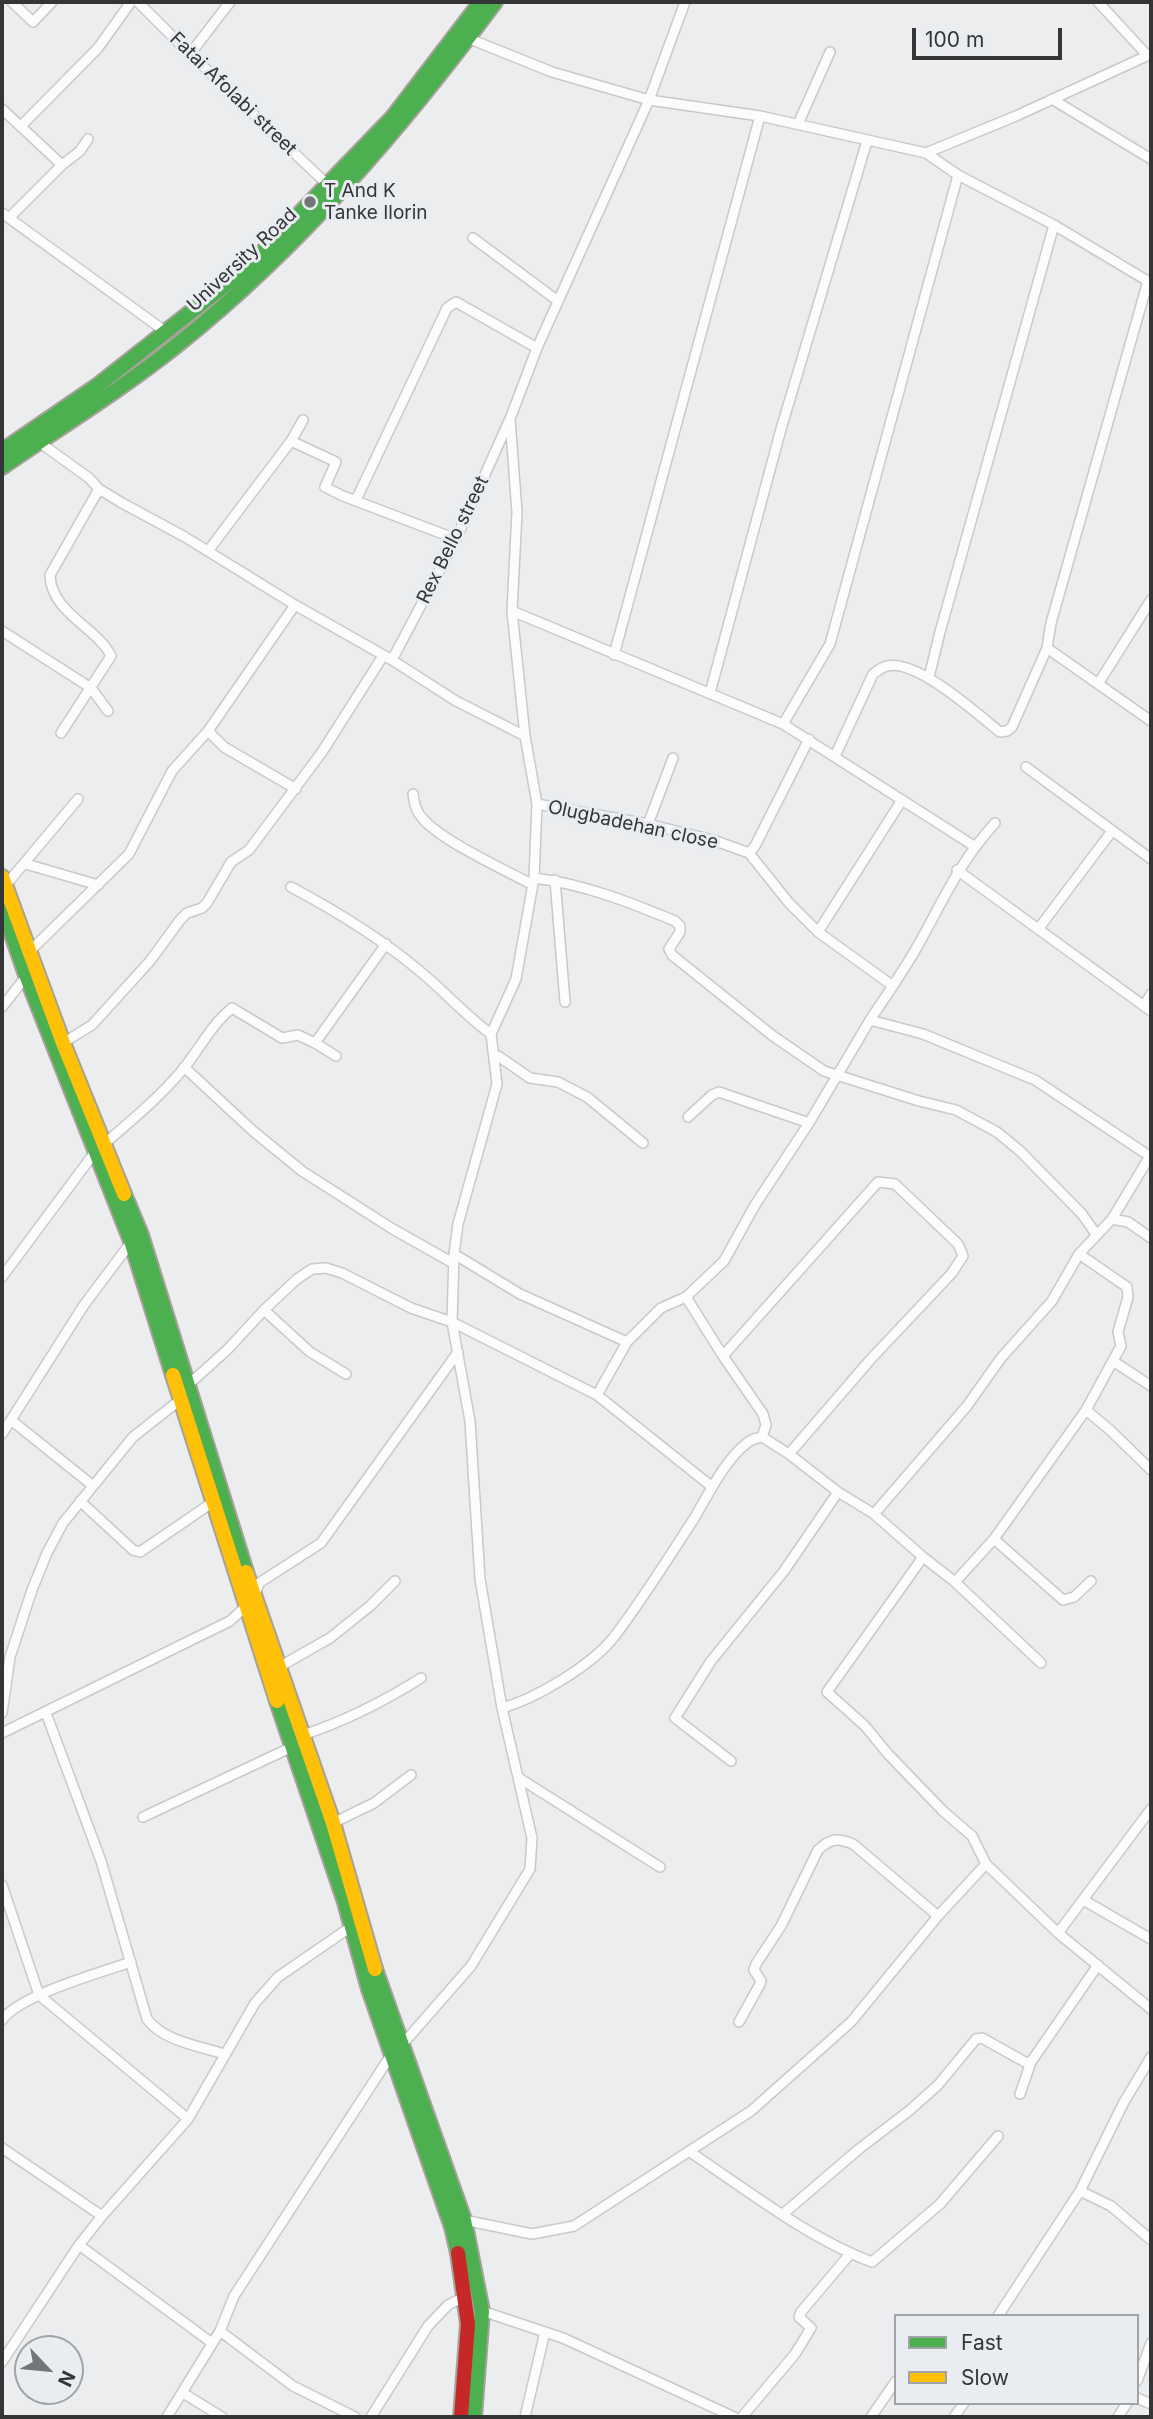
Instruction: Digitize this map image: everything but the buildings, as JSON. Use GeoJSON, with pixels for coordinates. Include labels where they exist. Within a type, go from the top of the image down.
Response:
{"type":"FeatureCollection","features":[{"type":"Feature","properties":{"kind":"main road","name":"University Road"},"geometry":{"type":"LineString","coordinates":[[2,467],[178,345],[258,276],[343,191],[401,125],[463,36],[481,2]]}},
{"type":"Feature","properties":{"kind":"main road","name":"University Road"},"geometry":{"type":"LineString","coordinates":[[2,451],[97,386],[249,266],[329,186],[495,2]]}},
{"type":"Feature","properties":{"kind":"main road"},"geometry":{"type":"LineString","coordinates":[[4,882],[30,951],[30,971],[136,1238],[188,1385],[292,1747],[357,1923]]}},
{"type":"Feature","properties":{"kind":"main road"},"geometry":{"type":"LineString","coordinates":[[2,905],[63,1043],[99,1148]]}},
{"type":"Feature","properties":{"kind":"main road"},"geometry":{"type":"LineString","coordinates":[[136,1238],[180,1400],[213,1502],[249,1602],[279,1667],[332,1822],[357,1923],[369,1989],[464,2220],[482,2311],[474,2417]]}},
{"type":"Feature","properties":{"kind":"main road"},"geometry":{"type":"LineString","coordinates":[[396,2051],[452,2227],[461,2265],[468,2324],[461,2417]]}},
{"type":"Feature","properties":{"kind":"street"},"geometry":{"type":"LineString","coordinates":[[12,2],[33,22],[51,2]]}},
{"type":"Feature","properties":{"kind":"street"},"geometry":{"type":"LineString","coordinates":[[21,126],[99,48],[131,2]]}},
{"type":"Feature","properties":{"kind":"street","name":"Fatai Afolabi street"},"geometry":{"type":"LineString","coordinates":[[138,2],[329,186]]}},
{"type":"Feature","properties":{"kind":"street"},"geometry":{"type":"LineString","coordinates":[[190,54],[230,2]]}},
{"type":"Feature","properties":{"kind":"street","name":"Rex Bello street"},"geometry":{"type":"LineString","coordinates":[[63,1043],[92,1025],[150,961],[187,913],[207,904],[231,862],[249,850],[296,789],[388,658],[456,539],[510,419],[537,348],[649,100],[685,2]]}},
{"type":"Feature","properties":{"kind":"street"},"geometry":{"type":"LineString","coordinates":[[926,153],[1149,55],[1098,2]]}},
{"type":"Feature","properties":{"kind":"street"},"geometry":{"type":"LineString","coordinates":[[463,36],[552,72],[649,100],[760,116],[926,153],[958,176],[1054,225],[1149,282],[1051,624],[1047,648],[1012,727],[1000,732],[929,677],[896,665],[884,666],[873,674],[835,756]]}},
{"type":"Feature","properties":{"kind":"street"},"geometry":{"type":"LineString","coordinates":[[798,124],[830,52]]}},
{"type":"Feature","properties":{"kind":"street"},"geometry":{"type":"LineString","coordinates":[[1052,99],[1151,159]]}},
{"type":"Feature","properties":{"kind":"street"},"geometry":{"type":"LineString","coordinates":[[2,109],[62,165]]}},
{"type":"Feature","properties":{"kind":"street"},"geometry":{"type":"LineString","coordinates":[[614,655],[760,116]]}},
{"type":"Feature","properties":{"kind":"street"},"geometry":{"type":"LineString","coordinates":[[88,139],[80,151],[5,215],[166,332]]}},
{"type":"Feature","properties":{"kind":"street"},"geometry":{"type":"LineString","coordinates":[[710,693],[781,429],[867,141]]}},
{"type":"Feature","properties":{"kind":"street"},"geometry":{"type":"LineString","coordinates":[[783,724],[830,644],[958,176]]}},
{"type":"Feature","properties":{"kind":"street"},"geometry":{"type":"LineString","coordinates":[[929,677],[1054,225]]}},
{"type":"Feature","properties":{"kind":"street"},"geometry":{"type":"LineString","coordinates":[[473,238],[558,301]]}},
{"type":"Feature","properties":{"kind":"street"},"geometry":{"type":"LineString","coordinates":[[356,500],[447,308],[456,302],[537,348]]}},
{"type":"Feature","properties":{"kind":"street"},"geometry":{"type":"LineString","coordinates":[[167,2417],[220,2331],[234,2296],[396,2051],[471,1966],[530,1870],[532,1838],[502,1708],[480,1579],[470,1421],[452,1322],[453,1259],[458,1224],[497,1084],[492,1034],[516,979],[534,881],[537,804],[524,736],[512,611],[517,512],[510,419]]}},
{"type":"Feature","properties":{"kind":"street"},"geometry":{"type":"LineString","coordinates":[[208,551],[291,441],[303,421]]}},
{"type":"Feature","properties":{"kind":"street"},"geometry":{"type":"LineString","coordinates":[[291,441],[337,462],[325,487],[456,539]]}},
{"type":"Feature","properties":{"kind":"street"},"geometry":{"type":"LineString","coordinates":[[39,442],[89,478],[99,489],[208,551],[456,701],[524,736]]}},
{"type":"Feature","properties":{"kind":"street"},"geometry":{"type":"LineString","coordinates":[[61,733],[111,656],[107,647],[76,620],[55,596],[50,586],[50,575],[99,489]]}},
{"type":"Feature","properties":{"kind":"street"},"geometry":{"type":"LineString","coordinates":[[1098,684],[1151,600]]}},
{"type":"Feature","properties":{"kind":"street"},"geometry":{"type":"LineString","coordinates":[[30,951],[129,854],[172,771],[208,731],[295,605]]}},
{"type":"Feature","properties":{"kind":"street"},"geometry":{"type":"LineString","coordinates":[[512,611],[783,724],[974,846]]}},
{"type":"Feature","properties":{"kind":"street"},"geometry":{"type":"LineString","coordinates":[[2,631],[91,688],[108,711]]}},
{"type":"Feature","properties":{"kind":"street"},"geometry":{"type":"LineString","coordinates":[[1047,648],[1151,721]]}},
{"type":"Feature","properties":{"kind":"street"},"geometry":{"type":"LineString","coordinates":[[208,731],[224,747],[296,789]]}},
{"type":"Feature","properties":{"kind":"street"},"geometry":{"type":"LineString","coordinates":[[809,739],[749,853],[789,903],[818,932],[892,986]]}},
{"type":"Feature","properties":{"kind":"street"},"geometry":{"type":"LineString","coordinates":[[648,824],[673,758]]}},
{"type":"Feature","properties":{"kind":"street"},"geometry":{"type":"LineString","coordinates":[[1026,767],[1151,859]]}},
{"type":"Feature","properties":{"kind":"street"},"geometry":{"type":"LineString","coordinates":[[412,794],[414,806],[424,820],[452,840],[534,881],[555,880],[622,898],[675,921],[680,926],[680,932],[669,949],[672,955],[773,1036],[824,1071],[956,1111],[997,1132],[1020,1151],[1082,1214],[1096,1234]]}},
{"type":"Feature","properties":{"kind":"street"},"geometry":{"type":"LineString","coordinates":[[4,882],[26,863],[78,799]]}},
{"type":"Feature","properties":{"kind":"street"},"geometry":{"type":"LineString","coordinates":[[818,932],[902,800]]}},
{"type":"Feature","properties":{"kind":"street","name":"Olugbadehan close"},"geometry":{"type":"LineString","coordinates":[[537,804],[648,824],[749,853]]}},
{"type":"Feature","properties":{"kind":"street"},"geometry":{"type":"LineString","coordinates":[[597,1395],[626,1342],[662,1308],[686,1297],[724,1261],[755,1205],[916,949],[957,870],[995,823]]}},
{"type":"Feature","properties":{"kind":"street"},"geometry":{"type":"LineString","coordinates":[[1040,928],[1112,831]]}},
{"type":"Feature","properties":{"kind":"street"},"geometry":{"type":"LineString","coordinates":[[26,863],[98,885]]}},
{"type":"Feature","properties":{"kind":"street"},"geometry":{"type":"LineString","coordinates":[[957,870],[1148,1008],[1151,994]]}},
{"type":"Feature","properties":{"kind":"street"},"geometry":{"type":"LineString","coordinates":[[555,880],[565,1002]]}},
{"type":"Feature","properties":{"kind":"street"},"geometry":{"type":"LineString","coordinates":[[291,887],[339,913],[386,944],[456,1003],[468,1017],[492,1034]]}},
{"type":"Feature","properties":{"kind":"street"},"geometry":{"type":"LineString","coordinates":[[316,1043],[386,944]]}},
{"type":"Feature","properties":{"kind":"street"},"geometry":{"type":"LineString","coordinates":[[2,1007],[30,971]]}},
{"type":"Feature","properties":{"kind":"street"},"geometry":{"type":"LineString","coordinates":[[2,1278],[99,1148],[151,1103],[232,1008],[282,1038],[298,1035],[336,1056]]}},
{"type":"Feature","properties":{"kind":"street"},"geometry":{"type":"LineString","coordinates":[[870,1020],[923,1034],[1035,1080],[1151,1157],[1112,1219],[1079,1254],[1052,1301],[1001,1357],[967,1406],[874,1514]]}},
{"type":"Feature","properties":{"kind":"street"},"geometry":{"type":"LineString","coordinates":[[494,1056],[530,1078],[558,1082],[587,1097],[643,1143]]}},
{"type":"Feature","properties":{"kind":"street"},"geometry":{"type":"LineString","coordinates":[[184,1067],[253,1131],[302,1171],[391,1228],[520,1294],[626,1342]]}},
{"type":"Feature","properties":{"kind":"street"},"geometry":{"type":"LineString","coordinates":[[688,1117],[719,1092],[809,1123]]}},
{"type":"Feature","properties":{"kind":"street"},"geometry":{"type":"LineString","coordinates":[[723,1356],[878,1182],[895,1184],[958,1244],[963,1256],[952,1273],[870,1360],[789,1454]]}},
{"type":"Feature","properties":{"kind":"street"},"geometry":{"type":"LineString","coordinates":[[1112,1219],[1128,1222],[1151,1238]]}},
{"type":"Feature","properties":{"kind":"street"},"geometry":{"type":"LineString","coordinates":[[2,1434],[85,1305],[136,1238]]}},
{"type":"Feature","properties":{"kind":"street"},"geometry":{"type":"LineString","coordinates":[[955,1581],[994,1539],[1086,1410],[1121,1346],[1118,1332],[1129,1292],[1127,1287],[1079,1254]]}},
{"type":"Feature","properties":{"kind":"street"},"geometry":{"type":"LineString","coordinates":[[188,1385],[297,1279],[312,1269],[326,1268],[342,1273],[411,1308],[452,1322],[597,1395],[711,1486]]}},
{"type":"Feature","properties":{"kind":"street"},"geometry":{"type":"LineString","coordinates":[[686,1297],[763,1414],[766,1425],[762,1437]]}},
{"type":"Feature","properties":{"kind":"street"},"geometry":{"type":"LineString","coordinates":[[264,1310],[310,1352],[346,1374]]}},
{"type":"Feature","properties":{"kind":"street"},"geometry":{"type":"LineString","coordinates":[[2,1733],[230,1621],[249,1602],[259,1583],[321,1543],[458,1352]]}},
{"type":"Feature","properties":{"kind":"street"},"geometry":{"type":"LineString","coordinates":[[1113,1361],[1151,1386]]}},
{"type":"Feature","properties":{"kind":"street"},"geometry":{"type":"LineString","coordinates":[[2,1713],[6,1654],[47,1553],[63,1523],[133,1437],[180,1400]]}},
{"type":"Feature","properties":{"kind":"street"},"geometry":{"type":"LineString","coordinates":[[1086,1410],[1151,1470]]}},
{"type":"Feature","properties":{"kind":"street"},"geometry":{"type":"LineString","coordinates":[[11,1420],[92,1485]]}},
{"type":"Feature","properties":{"kind":"street"},"geometry":{"type":"LineString","coordinates":[[502,1708],[521,1702],[587,1664],[613,1638],[696,1515],[711,1486],[745,1444],[762,1437],[838,1492],[874,1514],[955,1581],[1041,1663]]}},
{"type":"Feature","properties":{"kind":"street"},"geometry":{"type":"LineString","coordinates":[[731,1761],[675,1718],[711,1661],[784,1572],[838,1492]]}},
{"type":"Feature","properties":{"kind":"street"},"geometry":{"type":"LineString","coordinates":[[80,1501],[133,1550],[140,1552],[213,1502]]}},
{"type":"Feature","properties":{"kind":"street"},"geometry":{"type":"LineString","coordinates":[[994,1539],[1063,1600],[1074,1597],[1091,1581]]}},
{"type":"Feature","properties":{"kind":"street"},"geometry":{"type":"LineString","coordinates":[[923,1557],[827,1692],[865,1726],[943,1811],[972,1836],[986,1864],[1058,1933],[1151,2009]]}},
{"type":"Feature","properties":{"kind":"street"},"geometry":{"type":"LineString","coordinates":[[279,1667],[330,1638],[370,1606],[395,1581]]}},
{"type":"Feature","properties":{"kind":"street"},"geometry":{"type":"LineString","coordinates":[[303,1735],[337,1724],[389,1698],[421,1678]]}},
{"type":"Feature","properties":{"kind":"street"},"geometry":{"type":"LineString","coordinates":[[46,1713],[101,1861],[147,2019],[153,2028],[163,2034],[224,2054]]}},
{"type":"Feature","properties":{"kind":"street"},"geometry":{"type":"LineString","coordinates":[[144,1817],[292,1747]]}},
{"type":"Feature","properties":{"kind":"street"},"geometry":{"type":"LineString","coordinates":[[332,1822],[374,1803],[411,1775]]}},
{"type":"Feature","properties":{"kind":"street"},"geometry":{"type":"LineString","coordinates":[[519,1778],[660,1867]]}},
{"type":"Feature","properties":{"kind":"street"},"geometry":{"type":"LineString","coordinates":[[1058,1933],[1151,1809]]}},
{"type":"Feature","properties":{"kind":"street"},"geometry":{"type":"LineString","coordinates":[[739,2022],[761,1984],[754,1970],[756,1964],[780,1926],[818,1850],[828,1841],[839,1839],[853,1844],[938,1916]]}},
{"type":"Feature","properties":{"kind":"street"},"geometry":{"type":"LineString","coordinates":[[464,2220],[532,2234],[574,2225],[751,2111],[851,2022],[938,1916],[986,1864]]}},
{"type":"Feature","properties":{"kind":"street"},"geometry":{"type":"LineString","coordinates":[[2,1885],[39,1996],[188,2119]]}},
{"type":"Feature","properties":{"kind":"street"},"geometry":{"type":"LineString","coordinates":[[1085,1900],[1151,1939]]}},
{"type":"Feature","properties":{"kind":"street"},"geometry":{"type":"LineString","coordinates":[[2,2362],[79,2245],[188,2119],[255,2003],[278,1977],[357,1923]]}},
{"type":"Feature","properties":{"kind":"street"},"geometry":{"type":"LineString","coordinates":[[2,2020],[8,2012],[39,1996],[131,1962]]}},
{"type":"Feature","properties":{"kind":"street"},"geometry":{"type":"LineString","coordinates":[[1020,2094],[1031,2062],[1098,1965]]}},
{"type":"Feature","properties":{"kind":"street"},"geometry":{"type":"LineString","coordinates":[[783,2214],[859,2148],[919,2102],[976,2039],[982,2038],[1024,2062],[1031,2062]]}},
{"type":"Feature","properties":{"kind":"street"},"geometry":{"type":"LineString","coordinates":[[999,2314],[1080,2191],[1124,2102],[1151,2057]]}},
{"type":"Feature","properties":{"kind":"street"},"geometry":{"type":"LineString","coordinates":[[690,2152],[783,2214],[850,2254],[872,2262],[940,2204],[998,2136]]}},
{"type":"Feature","properties":{"kind":"street"},"geometry":{"type":"LineString","coordinates":[[4,2153],[102,2216]]}},
{"type":"Feature","properties":{"kind":"street"},"geometry":{"type":"LineString","coordinates":[[1080,2191],[1111,2206],[1151,2240]]}},
{"type":"Feature","properties":{"kind":"street"},"geometry":{"type":"LineString","coordinates":[[79,2245],[212,2343]]}},
{"type":"Feature","properties":{"kind":"street"},"geometry":{"type":"LineString","coordinates":[[742,2417],[795,2354],[811,2328],[799,2317],[801,2312],[850,2254]]}},
{"type":"Feature","properties":{"kind":"street"},"geometry":{"type":"LineString","coordinates":[[371,2417],[428,2326],[448,2305],[464,2297]]}},
{"type":"Feature","properties":{"kind":"street"},"geometry":{"type":"LineString","coordinates":[[482,2311],[545,2332],[631,2368],[734,2417]]}},
{"type":"Feature","properties":{"kind":"street"},"geometry":{"type":"LineString","coordinates":[[220,2331],[293,2386],[355,2417]]}},
{"type":"Feature","properties":{"kind":"street"},"geometry":{"type":"LineString","coordinates":[[525,2417],[545,2332]]}},
{"type":"Feature","properties":{"kind":"street"},"geometry":{"type":"LineString","coordinates":[[1139,2376],[1151,2343]]}},
{"type":"Feature","properties":{"kind":"street"},"geometry":{"type":"LineString","coordinates":[[871,2417],[894,2384]]}},
{"type":"Feature","properties":{"kind":"street"},"geometry":{"type":"LineString","coordinates":[[183,2393],[222,2417]]}},
{"type":"Feature","properties":{"kind":"traffic: fast"},"geometry":{"type":"LineString","coordinates":[[2,451],[97,386],[249,266],[393,117],[481,2]]}},
{"type":"Feature","properties":{"kind":"traffic: fast"},"geometry":{"type":"LineString","coordinates":[[2,467],[156,361],[222,308],[265,268],[307,227],[386,140],[495,2]]}},
{"type":"Feature","properties":{"kind":"traffic: fast"},"geometry":{"type":"LineString","coordinates":[[2,905],[26,975],[131,1241],[173,1375]]}},
{"type":"Feature","properties":{"kind":"traffic: fast"},"geometry":{"type":"LineString","coordinates":[[124,1194],[141,1235],[246,1572]]}},
{"type":"Feature","properties":{"kind":"traffic: fast"},"geometry":{"type":"LineString","coordinates":[[277,1701],[345,1902],[369,1989],[452,2227],[458,2253]]}},
{"type":"Feature","properties":{"kind":"traffic: fast"},"geometry":{"type":"LineString","coordinates":[[375,1969],[464,2220],[482,2311],[474,2417]]}},
{"type":"Feature","properties":{"kind":"traffic: slow"},"geometry":{"type":"LineString","coordinates":[[2,877],[63,1043],[124,1194]]}},
{"type":"Feature","properties":{"kind":"traffic: slow"},"geometry":{"type":"LineString","coordinates":[[173,1375],[277,1701]]}},
{"type":"Feature","properties":{"kind":"traffic: slow"},"geometry":{"type":"LineString","coordinates":[[246,1572],[333,1823],[375,1969]]}},
{"type":"Feature","properties":{"kind":"traffic: jam"},"geometry":{"type":"LineString","coordinates":[[458,2253],[468,2324],[461,2417]]}},
{"type":"Feature","properties":{"kind":"place","name":"T And K Tanke Ilorin"},"geometry":{"type":"Point","coordinates":[310,202]}}]}
